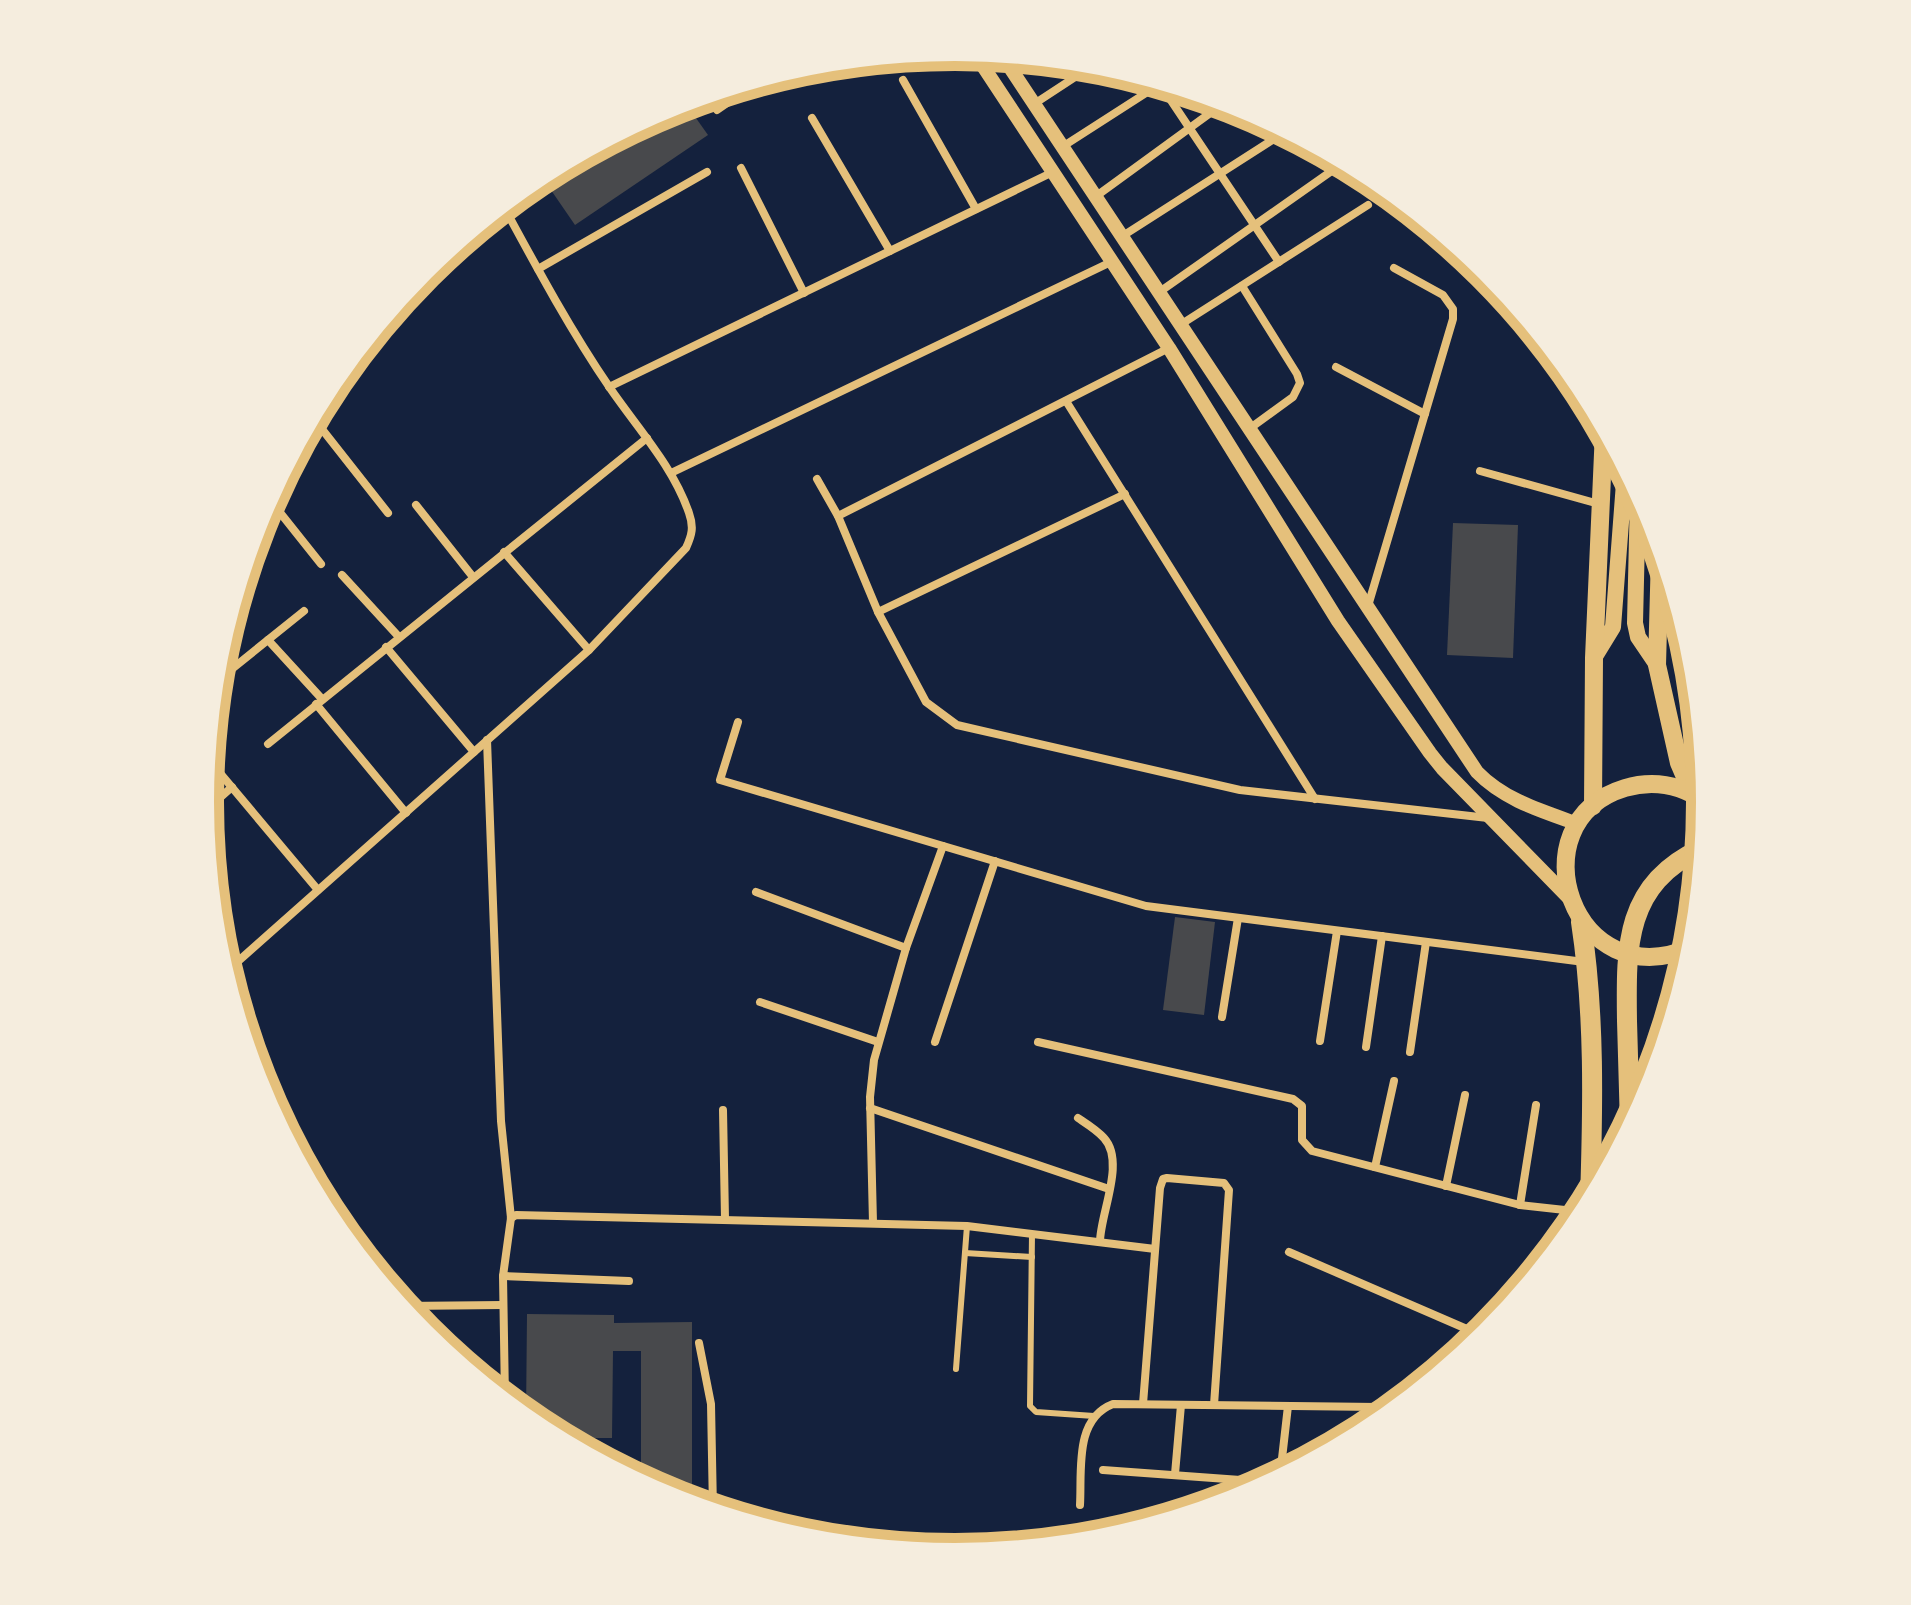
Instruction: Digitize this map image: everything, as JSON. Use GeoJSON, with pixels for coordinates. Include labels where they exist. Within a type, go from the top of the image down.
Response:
{"type":"FeatureCollection","features":[{"type":"Feature","properties":{"kind":"highway"},"geometry":{"type":"LineString","coordinates":[[1629,1099],[1626,971],[1631,927],[1642,901],[1665,872],[1690,854]]}},
{"type":"Feature","properties":{"kind":"highway"},"geometry":{"type":"LineString","coordinates":[[1581,922],[1587,962],[1593,1098],[1591,1175]]}},
{"type":"Feature","properties":{"kind":"main road"},"geometry":{"type":"LineString","coordinates":[[1593,806],[1594,658],[1603,452]]}},
{"type":"Feature","properties":{"kind":"main road"},"geometry":{"type":"LineString","coordinates":[[1594,658],[1613,627],[1623,493]]}},
{"type":"Feature","properties":{"kind":"main road"},"geometry":{"type":"LineString","coordinates":[[1637,525],[1635,623],[1638,637],[1657,665]]}},
{"type":"Feature","properties":{"kind":"main road"},"geometry":{"type":"LineString","coordinates":[[1659,586],[1657,665],[1679,763],[1691,785]]}},
{"type":"Feature","properties":{"kind":"main road"},"geometry":{"type":"LineString","coordinates":[[1676,954],[1645,958],[1620,952],[1598,940],[1581,922],[1568,897],[1565,872],[1568,847],[1578,824],[1593,806],[1615,791],[1640,784],[1666,784],[1692,794]]}},
{"type":"Feature","properties":{"kind":"street"},"geometry":{"type":"LineString","coordinates":[[984,67],[1169,348],[1338,621],[1436,761],[1568,897]]}},
{"type":"Feature","properties":{"kind":"street"},"geometry":{"type":"LineString","coordinates":[[1012,69],[1179,326],[1477,772],[1489,785],[1523,803],[1578,824]]}},
{"type":"Feature","properties":{"kind":"street"},"geometry":{"type":"LineString","coordinates":[[1034,104],[1076,76]]}},
{"type":"Feature","properties":{"kind":"street"},"geometry":{"type":"LineString","coordinates":[[903,80],[976,209]]}},
{"type":"Feature","properties":{"kind":"street"},"geometry":{"type":"LineString","coordinates":[[1062,147],[1148,92]]}},
{"type":"Feature","properties":{"kind":"street"},"geometry":{"type":"LineString","coordinates":[[1169,98],[1279,262]]}},
{"type":"Feature","properties":{"kind":"street"},"geometry":{"type":"LineString","coordinates":[[717,110],[728,102]]}},
{"type":"Feature","properties":{"kind":"street"},"geometry":{"type":"LineString","coordinates":[[1095,197],[1212,112]]}},
{"type":"Feature","properties":{"kind":"street"},"geometry":{"type":"LineString","coordinates":[[812,118],[890,251]]}},
{"type":"Feature","properties":{"kind":"street"},"geometry":{"type":"LineString","coordinates":[[1121,237],[1274,139]]}},
{"type":"Feature","properties":{"kind":"street"},"geometry":{"type":"LineString","coordinates":[[741,168],[804,293]]}},
{"type":"Feature","properties":{"kind":"street"},"geometry":{"type":"LineString","coordinates":[[1158,293],[1333,170]]}},
{"type":"Feature","properties":{"kind":"street"},"geometry":{"type":"LineString","coordinates":[[538,269],[707,172]]}},
{"type":"Feature","properties":{"kind":"street"},"geometry":{"type":"LineString","coordinates":[[609,387],[1053,172]]}},
{"type":"Feature","properties":{"kind":"street"},"geometry":{"type":"LineString","coordinates":[[1179,326],[1368,205]]}},
{"type":"Feature","properties":{"kind":"street"},"geometry":{"type":"LineString","coordinates":[[237,962],[589,650],[686,548],[693,533],[690,515],[671,473],[609,387],[509,216]]}},
{"type":"Feature","properties":{"kind":"street"},"geometry":{"type":"LineString","coordinates":[[671,473],[1111,262]]}},
{"type":"Feature","properties":{"kind":"street"},"geometry":{"type":"LineString","coordinates":[[1367,608],[1453,319],[1453,309],[1443,295],[1394,268]]}},
{"type":"Feature","properties":{"kind":"street"},"geometry":{"type":"LineString","coordinates":[[1242,286],[1300,383],[1293,397],[1249,429]]}},
{"type":"Feature","properties":{"kind":"street"},"geometry":{"type":"LineString","coordinates":[[838,516],[1169,348]]}},
{"type":"Feature","properties":{"kind":"street"},"geometry":{"type":"LineString","coordinates":[[1336,367],[1425,414]]}},
{"type":"Feature","properties":{"kind":"street"},"geometry":{"type":"LineString","coordinates":[[1066,401],[1315,799]]}},
{"type":"Feature","properties":{"kind":"street"},"geometry":{"type":"LineString","coordinates":[[321,428],[388,513]]}},
{"type":"Feature","properties":{"kind":"street"},"geometry":{"type":"LineString","coordinates":[[268,744],[647,438]]}},
{"type":"Feature","properties":{"kind":"street"},"geometry":{"type":"LineString","coordinates":[[1480,471],[1600,504]]}},
{"type":"Feature","properties":{"kind":"street"},"geometry":{"type":"LineString","coordinates":[[817,479],[838,516],[878,612],[926,702],[957,725],[1222,786],[1491,818]]}},
{"type":"Feature","properties":{"kind":"street"},"geometry":{"type":"LineString","coordinates":[[878,612],[1125,494]]}},
{"type":"Feature","properties":{"kind":"street"},"geometry":{"type":"LineString","coordinates":[[416,505],[473,577]]}},
{"type":"Feature","properties":{"kind":"street"},"geometry":{"type":"LineString","coordinates":[[279,512],[321,564]]}},
{"type":"Feature","properties":{"kind":"street"},"geometry":{"type":"LineString","coordinates":[[504,552],[589,650]]}},
{"type":"Feature","properties":{"kind":"street"},"geometry":{"type":"LineString","coordinates":[[342,575],[399,637]]}},
{"type":"Feature","properties":{"kind":"street"},"geometry":{"type":"LineString","coordinates":[[231,670],[304,611]]}},
{"type":"Feature","properties":{"kind":"street"},"geometry":{"type":"LineString","coordinates":[[268,640],[406,813]]}},
{"type":"Feature","properties":{"kind":"street"},"geometry":{"type":"LineString","coordinates":[[386,647],[474,752]]}},
{"type":"Feature","properties":{"kind":"street"},"geometry":{"type":"LineString","coordinates":[[738,722],[720,780],[1146,906],[1587,962]]}},
{"type":"Feature","properties":{"kind":"street"},"geometry":{"type":"LineString","coordinates":[[487,740],[501,1121],[511,1218],[503,1276],[505,1385]]}},
{"type":"Feature","properties":{"kind":"street"},"geometry":{"type":"LineString","coordinates":[[220,773],[318,890]]}},
{"type":"Feature","properties":{"kind":"street"},"geometry":{"type":"LineString","coordinates":[[219,798],[232,787]]}},
{"type":"Feature","properties":{"kind":"street"},"geometry":{"type":"LineString","coordinates":[[873,1223],[870,1108],[874,1060],[906,948],[943,846]]}},
{"type":"Feature","properties":{"kind":"street"},"geometry":{"type":"LineString","coordinates":[[935,1042],[995,861]]}},
{"type":"Feature","properties":{"kind":"street"},"geometry":{"type":"LineString","coordinates":[[756,892],[906,948]]}},
{"type":"Feature","properties":{"kind":"street"},"geometry":{"type":"LineString","coordinates":[[1222,1017],[1238,918]]}},
{"type":"Feature","properties":{"kind":"street"},"geometry":{"type":"LineString","coordinates":[[1320,1041],[1337,931]]}},
{"type":"Feature","properties":{"kind":"street"},"geometry":{"type":"LineString","coordinates":[[1366,1047],[1382,936]]}},
{"type":"Feature","properties":{"kind":"street"},"geometry":{"type":"LineString","coordinates":[[1410,1052],[1426,942]]}},
{"type":"Feature","properties":{"kind":"street"},"geometry":{"type":"LineString","coordinates":[[760,1002],[878,1042]]}},
{"type":"Feature","properties":{"kind":"street"},"geometry":{"type":"LineString","coordinates":[[1038,1042],[1293,1099],[1302,1106],[1302,1140],[1312,1151],[1520,1205],[1569,1210]]}},
{"type":"Feature","properties":{"kind":"street"},"geometry":{"type":"LineString","coordinates":[[1375,1167],[1394,1081]]}},
{"type":"Feature","properties":{"kind":"street"},"geometry":{"type":"LineString","coordinates":[[1446,1186],[1465,1095]]}},
{"type":"Feature","properties":{"kind":"street"},"geometry":{"type":"LineString","coordinates":[[1520,1205],[1536,1105]]}},
{"type":"Feature","properties":{"kind":"street"},"geometry":{"type":"LineString","coordinates":[[870,1108],[1109,1189]]}},
{"type":"Feature","properties":{"kind":"street"},"geometry":{"type":"LineString","coordinates":[[723,1110],[725,1219]]}},
{"type":"Feature","properties":{"kind":"street"},"geometry":{"type":"LineString","coordinates":[[1078,1118],[1103,1136],[1110,1147],[1113,1163],[1105,1215],[1100,1225],[1100,1242]]}},
{"type":"Feature","properties":{"kind":"street"},"geometry":{"type":"LineString","coordinates":[[1143,1404],[1160,1188],[1163,1179],[1167,1178],[1224,1183],[1228,1187],[1214,1405]]}},
{"type":"Feature","properties":{"kind":"street"},"geometry":{"type":"LineString","coordinates":[[511,1218],[516,1215],[967,1226],[1155,1249]]}},
{"type":"Feature","properties":{"kind":"street"},"geometry":{"type":"LineString","coordinates":[[1289,1252],[1469,1330]]}},
{"type":"Feature","properties":{"kind":"street"},"geometry":{"type":"LineString","coordinates":[[503,1276],[629,1281]]}},
{"type":"Feature","properties":{"kind":"street"},"geometry":{"type":"LineString","coordinates":[[419,1306],[503,1305]]}},
{"type":"Feature","properties":{"kind":"street"},"geometry":{"type":"LineString","coordinates":[[699,1343],[711,1404],[713,1498]]}},
{"type":"Feature","properties":{"kind":"street"},"geometry":{"type":"LineString","coordinates":[[1080,1505],[1084,1441],[1094,1416],[1113,1404],[1376,1407]]}},
{"type":"Feature","properties":{"kind":"street"},"geometry":{"type":"LineString","coordinates":[[1175,1474],[1181,1405]]}},
{"type":"Feature","properties":{"kind":"street"},"geometry":{"type":"LineString","coordinates":[[1282,1463],[1288,1406]]}},
{"type":"Feature","properties":{"kind":"street"},"geometry":{"type":"LineString","coordinates":[[1103,1470],[1244,1480]]}},
{"type":"Feature","properties":{"kind":"lane"},"geometry":{"type":"LineString","coordinates":[[956,1369],[967,1226]]}},
{"type":"Feature","properties":{"kind":"lane"},"geometry":{"type":"LineString","coordinates":[[1032,1234],[1030,1406],[1036,1412],[1094,1416]]}},
{"type":"Feature","properties":{"kind":"lane"},"geometry":{"type":"LineString","coordinates":[[965,1253],[1032,1257]]}},
{"type":"Feature","properties":{"kind":"building"},"geometry":{"type":"Polygon","coordinates":[[[694,115],[708,135],[575,225],[549,188],[630,142],[694,115]]]}},
{"type":"Feature","properties":{"kind":"building"},"geometry":{"type":"Polygon","coordinates":[[[1453,523],[1518,525],[1513,658],[1447,655],[1453,523]]]}},
{"type":"Feature","properties":{"kind":"building"},"geometry":{"type":"Polygon","coordinates":[[[1175,917],[1215,922],[1204,1015],[1163,1010],[1175,917]]]}},
{"type":"Feature","properties":{"kind":"building"},"geometry":{"type":"Polygon","coordinates":[[[527,1314],[614,1315],[614,1323],[692,1322],[692,1490],[641,1468],[641,1351],[613,1351],[612,1438],[584,1438],[526,1401],[527,1314]]]}}]}
